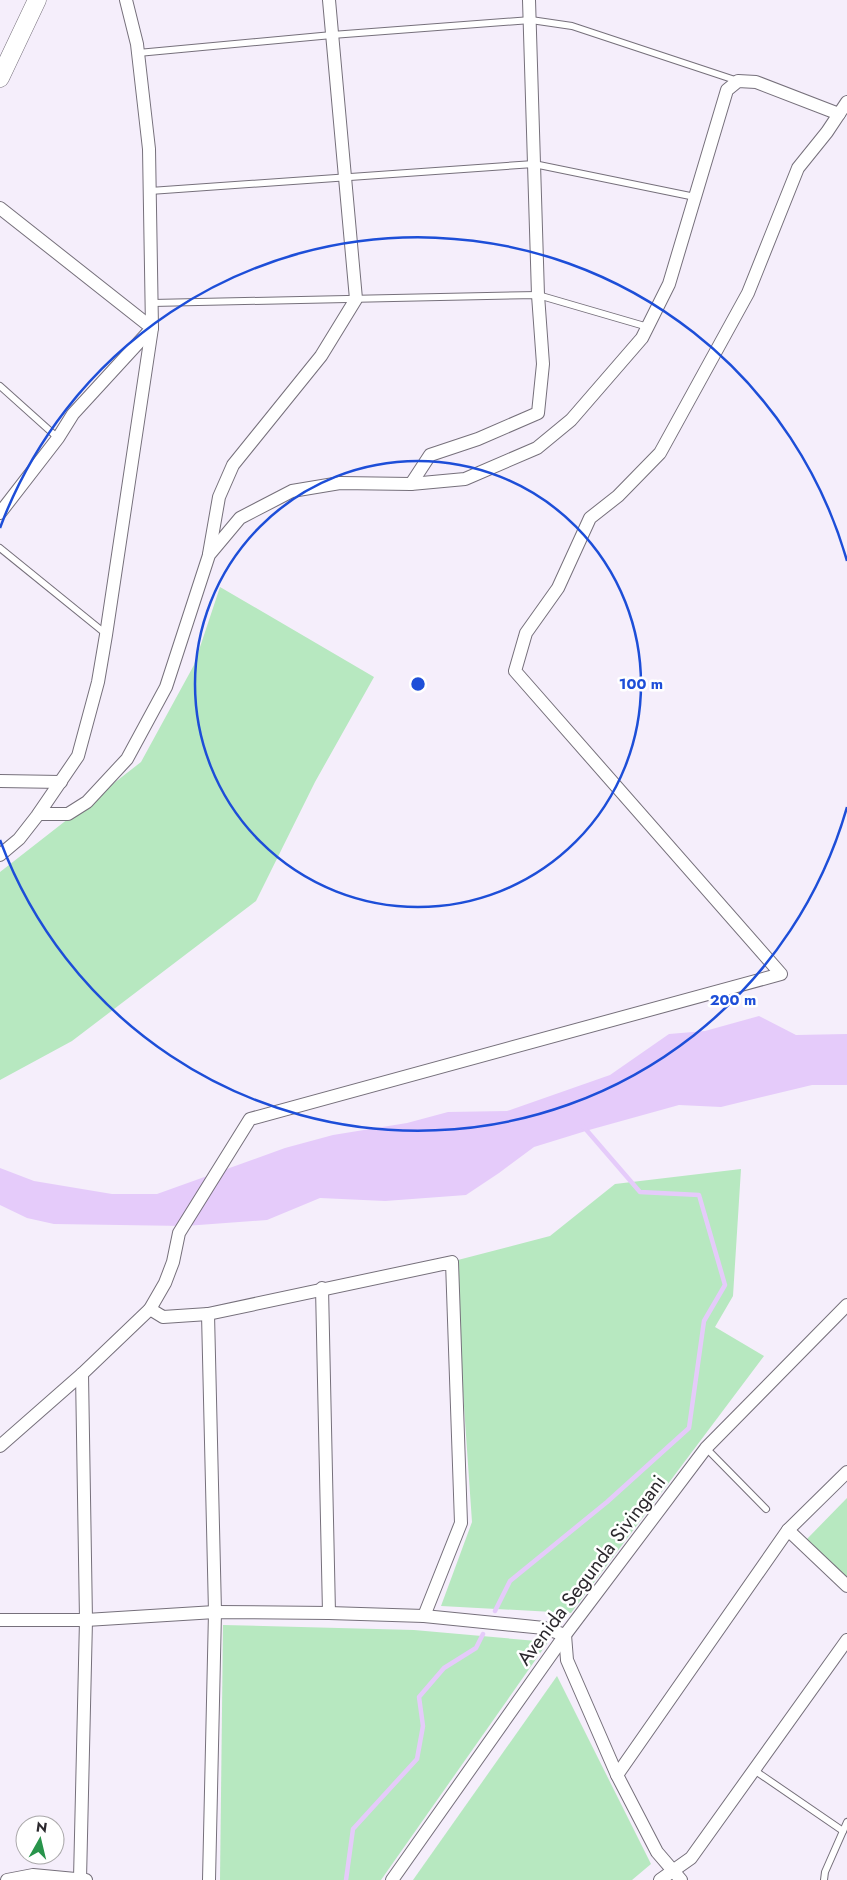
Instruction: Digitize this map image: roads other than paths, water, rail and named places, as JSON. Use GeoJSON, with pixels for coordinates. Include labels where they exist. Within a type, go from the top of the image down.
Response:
{"type":"FeatureCollection","features":[{"type":"Feature","properties":{"kind":"street"},"geometry":{"type":"LineString","coordinates":[[0,78],[37,0]]}},
{"type":"Feature","properties":{"kind":"street"},"geometry":{"type":"LineString","coordinates":[[0,856],[19,838],[39,814],[78,756],[98,682],[152,328],[149,149],[138,53],[126,0]]}},
{"type":"Feature","properties":{"kind":"street"},"geometry":{"type":"LineString","coordinates":[[39,814],[68,814],[87,802],[127,759],[166,687],[208,555],[219,497],[233,465],[321,356],[356,299],[328,0]]}},
{"type":"Feature","properties":{"kind":"street"},"geometry":{"type":"LineString","coordinates":[[411,484],[430,455],[478,438],[538,413],[543,364],[538,295],[529,0]]}},
{"type":"Feature","properties":{"kind":"street"},"geometry":{"type":"LineString","coordinates":[[208,555],[240,518],[292,491],[340,483],[411,484],[465,479],[537,448],[571,420],[642,338],[648,327],[669,284],[727,90],[738,81],[764,84],[839,114]]}},
{"type":"Feature","properties":{"kind":"street"},"geometry":{"type":"LineString","coordinates":[[0,1446],[82,1374],[150,1309],[165,1283],[173,1262],[179,1232],[250,1119],[781,974],[515,671],[526,632],[558,588],[590,518],[618,496],[660,453],[748,293],[798,168],[847,102]]}},
{"type":"Feature","properties":{"kind":"street"},"geometry":{"type":"LineString","coordinates":[[0,208],[152,328]]}},
{"type":"Feature","properties":{"kind":"street"},"geometry":{"type":"LineString","coordinates":[[0,513],[58,438],[73,414],[152,328]]}},
{"type":"Feature","properties":{"kind":"street"},"geometry":{"type":"LineString","coordinates":[[0,782],[61,782]]}},
{"type":"Feature","properties":{"kind":"street"},"geometry":{"type":"LineString","coordinates":[[150,1309],[163,1317],[208,1314],[322,1288],[452,1262],[461,1522],[424,1616]]}},
{"type":"Feature","properties":{"kind":"street"},"geometry":{"type":"LineString","coordinates":[[322,1288],[329,1613]]}},
{"type":"Feature","properties":{"kind":"street","name":"Avenida Segunda Sivingani"},"geometry":{"type":"LineString","coordinates":[[396,1878],[565,1635],[706,1448],[847,1305]]}},
{"type":"Feature","properties":{"kind":"street"},"geometry":{"type":"LineString","coordinates":[[208,1314],[215,1612],[209,1880]]}},
{"type":"Feature","properties":{"kind":"street"},"geometry":{"type":"LineString","coordinates":[[7,1880],[52,1876],[83,1880],[86,1620],[82,1374]]}},
{"type":"Feature","properties":{"kind":"street"},"geometry":{"type":"LineString","coordinates":[[617,1775],[788,1530],[847,1472]]}},
{"type":"Feature","properties":{"kind":"street"},"geometry":{"type":"LineString","coordinates":[[788,1530],[847,1586]]}},
{"type":"Feature","properties":{"kind":"street"},"geometry":{"type":"LineString","coordinates":[[0,1620],[86,1620],[215,1612],[329,1613],[424,1616],[544,1628],[565,1635],[567,1660],[617,1775],[657,1852],[678,1875]]}},
{"type":"Feature","properties":{"kind":"street"},"geometry":{"type":"LineString","coordinates":[[660,1880],[678,1875],[847,1640]]}},
{"type":"Feature","properties":{"kind":"lane"},"geometry":{"type":"LineString","coordinates":[[138,53],[332,34],[530,20],[572,26],[738,81]]}},
{"type":"Feature","properties":{"kind":"lane"},"geometry":{"type":"LineString","coordinates":[[150,191],[534,164],[696,197]]}},
{"type":"Feature","properties":{"kind":"lane"},"geometry":{"type":"LineString","coordinates":[[152,303],[538,295],[648,327]]}},
{"type":"Feature","properties":{"kind":"lane"},"geometry":{"type":"LineString","coordinates":[[0,386],[58,438]]}},
{"type":"Feature","properties":{"kind":"lane"},"geometry":{"type":"LineString","coordinates":[[0,548],[106,635]]}},
{"type":"Feature","properties":{"kind":"lane"},"geometry":{"type":"LineString","coordinates":[[706,1448],[766,1509]]}},
{"type":"Feature","properties":{"kind":"lane"},"geometry":{"type":"LineString","coordinates":[[754,1770],[843,1831]]}},
{"type":"Feature","properties":{"kind":"lane"},"geometry":{"type":"LineString","coordinates":[[824,1880],[825,1872],[847,1822]]}},
{"type":"Feature","properties":{"kind":"waterway"},"geometry":{"type":"LineString","coordinates":[[495,1611],[510,1581],[607,1502],[689,1428],[704,1321],[725,1285],[699,1195],[640,1192],[583,1126]]}},
{"type":"Feature","properties":{"kind":"waterway"},"geometry":{"type":"LineString","coordinates":[[346,1880],[353,1829],[417,1759],[423,1726],[419,1697],[444,1668],[476,1648],[483,1634]]}}]}
